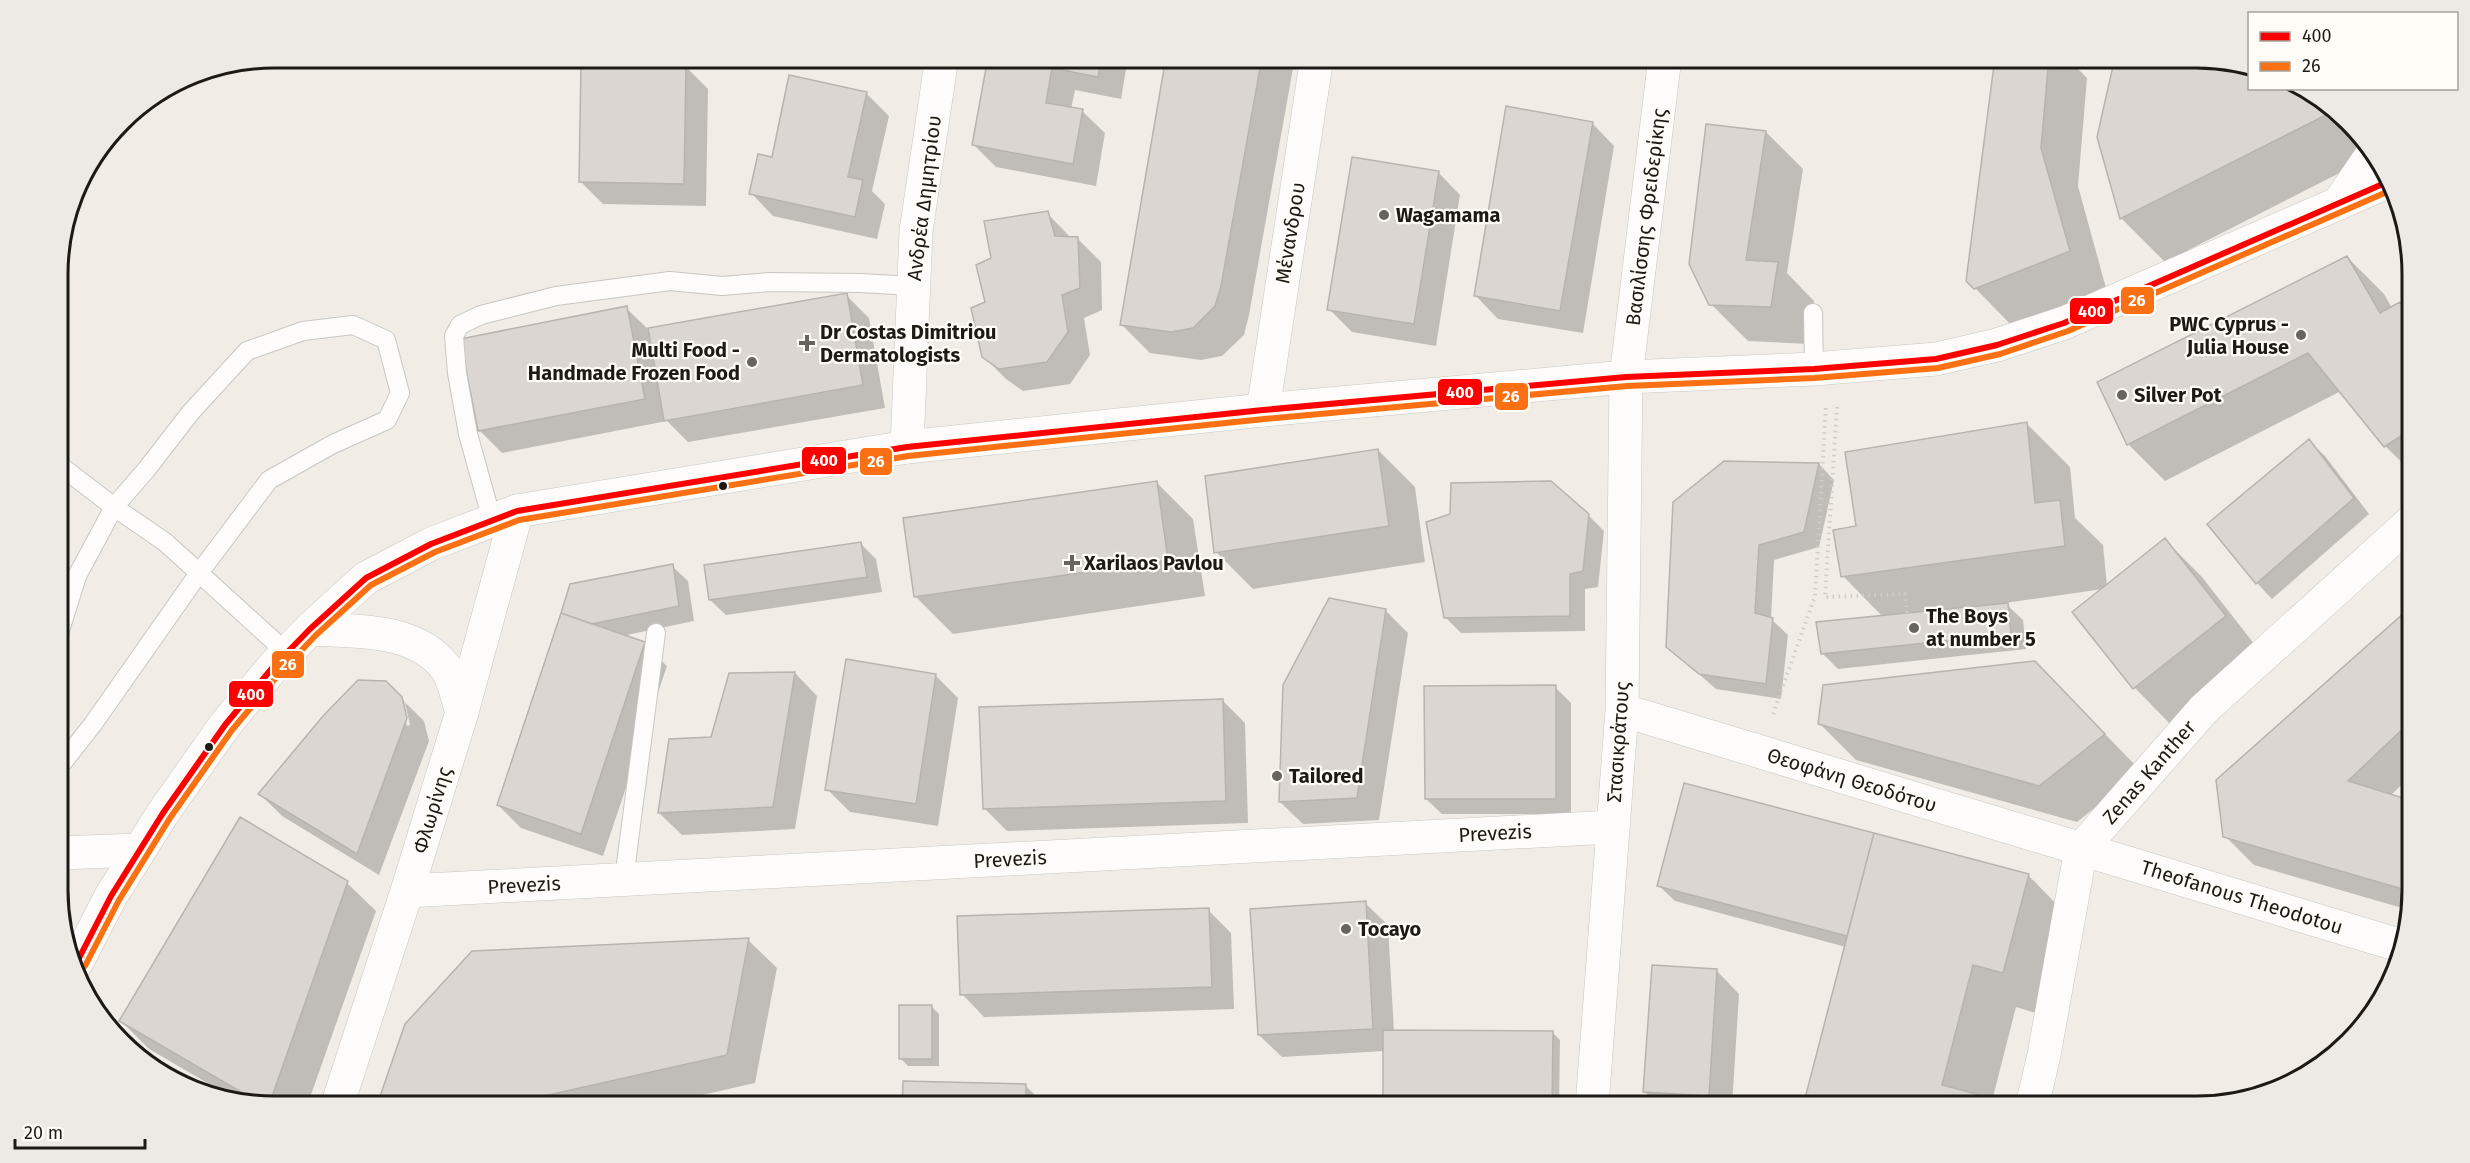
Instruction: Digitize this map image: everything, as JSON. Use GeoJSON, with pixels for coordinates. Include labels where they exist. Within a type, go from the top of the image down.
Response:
{"type":"FeatureCollection","features":[{"type":"Feature","properties":{"kind":"street","name":"Ανδρέα Δημητρίου"},"geometry":{"type":"LineString","coordinates":[[907,447],[916,231],[940,68]]}},
{"type":"Feature","properties":{"kind":"street","name":"Μένανδρου"},"geometry":{"type":"LineString","coordinates":[[1263,410],[1315,68]]}},
{"type":"Feature","properties":{"kind":"street","name":"Βασιλίσσης Φρειδερίκης"},"geometry":{"type":"LineString","coordinates":[[1626,377],[1664,68]]}},
{"type":"Feature","properties":{"kind":"street"},"geometry":{"type":"LineString","coordinates":[[2338,204],[2368,160]]}},
{"type":"Feature","properties":{"kind":"street"},"geometry":{"type":"LineString","coordinates":[[79,957],[111,896],[163,813],[225,725],[310,629],[366,578],[431,544],[504,516],[907,447],[1263,410],[1626,377],[1814,369],[1936,359],[1997,345],[2064,323],[2382,184]]}},
{"type":"Feature","properties":{"kind":"street","name":"Στασικράτους"},"geometry":{"type":"LineString","coordinates":[[1593,1095],[1622,710],[1626,377]]}},
{"type":"Feature","properties":{"kind":"street","name":"Φλωρίνης"},"geometry":{"type":"LineString","coordinates":[[340,1096],[462,712],[504,516]]}},
{"type":"Feature","properties":{"kind":"street","name":"Zenas Kanther"},"geometry":{"type":"LineString","coordinates":[[2082,849],[2204,709],[2402,530]]}},
{"type":"Feature","properties":{"kind":"street"},"geometry":{"type":"LineString","coordinates":[[310,629],[390,634],[426,648],[447,669],[462,712]]}},
{"type":"Feature","properties":{"kind":"street","name":"Θεοφάνη Θεοδότου"},"geometry":{"type":"LineString","coordinates":[[1622,710],[2082,849]]}},
{"type":"Feature","properties":{"kind":"street","name":"Prevezis"},"geometry":{"type":"LineString","coordinates":[[407,891],[1612,827]]}},
{"type":"Feature","properties":{"kind":"street"},"geometry":{"type":"LineString","coordinates":[[2035,1095],[2082,849]]}},
{"type":"Feature","properties":{"kind":"street","name":"Theofanous Theodotou"},"geometry":{"type":"LineString","coordinates":[[2082,849],[2395,944]]}},
{"type":"Feature","properties":{"kind":"street"},"geometry":{"type":"LineString","coordinates":[[68,853],[140,850]]}},
{"type":"Feature","properties":{"kind":"street"},"geometry":{"type":"LineString","coordinates":[[72,929],[111,896]]}},
{"type":"Feature","properties":{"kind":"lane"},"geometry":{"type":"LineString","coordinates":[[504,516],[468,434],[454,336],[460,325],[481,315],[556,296],[670,281],[722,286],[769,282],[913,286]]}},
{"type":"Feature","properties":{"kind":"lane"},"geometry":{"type":"LineString","coordinates":[[1813,313],[1814,369]]}},
{"type":"Feature","properties":{"kind":"lane"},"geometry":{"type":"LineString","coordinates":[[68,605],[77,576],[114,507],[191,412],[247,351],[303,330],[353,325],[386,340],[399,393],[387,420],[333,444],[269,480],[199,573],[68,756]]}},
{"type":"Feature","properties":{"kind":"lane"},"geometry":{"type":"LineString","coordinates":[[68,472],[165,542],[286,654]]}},
{"type":"Feature","properties":{"kind":"lane"},"geometry":{"type":"LineString","coordinates":[[624,879],[656,633]]}},
{"type":"Feature","properties":{"kind":"path"},"geometry":{"type":"LineString","coordinates":[[1759,752],[1815,596],[1826,405],[1837,405],[1825,597],[1905,594],[1907,613]]}},
{"type":"Feature","properties":{"kind":"building"},"geometry":{"type":"Polygon","coordinates":[[[581,68],[686,68],[684,184],[579,182],[581,68]]]}},
{"type":"Feature","properties":{"kind":"building"},"geometry":{"type":"Polygon","coordinates":[[[986,68],[1052,68],[1046,103],[1083,109],[1073,164],[972,145],[986,68]]]}},
{"type":"Feature","properties":{"kind":"building"},"geometry":{"type":"Polygon","coordinates":[[[1052,68],[1100,68],[1098,77],[1052,68]]]}},
{"type":"Feature","properties":{"kind":"building"},"geometry":{"type":"Polygon","coordinates":[[[1164,68],[1260,68],[1221,286],[1215,306],[1193,328],[1171,332],[1120,325],[1164,68]]]}},
{"type":"Feature","properties":{"kind":"building"},"geometry":{"type":"Polygon","coordinates":[[[1994,68],[2048,68],[2041,148],[2070,251],[1974,289],[1966,281],[1994,68]]]}},
{"type":"Feature","properties":{"kind":"building"},"geometry":{"type":"Polygon","coordinates":[[[2113,68],[2210,68],[2237,71],[2248,74],[2248,90],[2290,90],[2325,113],[2324,116],[2120,219],[2097,137],[2113,68]]]}},
{"type":"Feature","properties":{"kind":"building"},"geometry":{"type":"Polygon","coordinates":[[[789,75],[867,92],[848,177],[863,180],[855,217],[749,194],[758,154],[772,157],[789,75]]]}},
{"type":"Feature","properties":{"kind":"building"},"geometry":{"type":"Polygon","coordinates":[[[1506,106],[1593,122],[1560,311],[1474,296],[1506,106]]]}},
{"type":"Feature","properties":{"kind":"building"},"geometry":{"type":"Polygon","coordinates":[[[1706,124],[1766,131],[1746,260],[1778,262],[1771,307],[1709,305],[1689,264],[1706,124]]]}},
{"type":"Feature","properties":{"kind":"building"},"geometry":{"type":"Polygon","coordinates":[[[1352,157],[1439,171],[1414,324],[1327,310],[1352,157]]]}},
{"type":"Feature","properties":{"kind":"building"},"geometry":{"type":"Polygon","coordinates":[[[1048,211],[1055,236],[1078,237],[1080,288],[1062,295],[1068,332],[1047,362],[999,369],[982,357],[971,308],[985,302],[976,265],[991,258],[984,221],[1048,211]]]}},
{"type":"Feature","properties":{"kind":"building","name":"PWC Cyprus - Julia House"},"geometry":{"type":"Polygon","coordinates":[[[2347,256],[2380,313],[2400,302],[2402,305],[2402,435],[2384,447],[2308,353],[2127,445],[2097,382],[2347,256]]]}},
{"type":"Feature","properties":{"kind":"building"},"geometry":{"type":"Polygon","coordinates":[[[847,293],[863,385],[664,421],[648,328],[847,293]]]}},
{"type":"Feature","properties":{"kind":"building"},"geometry":{"type":"Polygon","coordinates":[[[627,306],[645,399],[478,431],[460,339],[627,306]]]}},
{"type":"Feature","properties":{"kind":"building"},"geometry":{"type":"Polygon","coordinates":[[[2027,422],[2035,503],[2060,500],[2065,546],[1841,577],[1833,530],[1856,526],[1845,452],[2027,422]]]}},
{"type":"Feature","properties":{"kind":"building"},"geometry":{"type":"Polygon","coordinates":[[[2309,439],[2354,498],[2256,584],[2207,524],[2309,439]]]}},
{"type":"Feature","properties":{"kind":"building"},"geometry":{"type":"Polygon","coordinates":[[[1378,449],[1389,526],[1214,553],[1205,476],[1378,449]]]}},
{"type":"Feature","properties":{"kind":"building"},"geometry":{"type":"Polygon","coordinates":[[[1724,461],[1819,463],[1804,532],[1759,545],[1755,613],[1773,618],[1766,684],[1699,674],[1666,647],[1673,502],[1724,461]]]}},
{"type":"Feature","properties":{"kind":"building"},"geometry":{"type":"Polygon","coordinates":[[[1157,481],[1168,560],[914,597],[903,518],[1157,481]]]}},
{"type":"Feature","properties":{"kind":"building"},"geometry":{"type":"Polygon","coordinates":[[[1551,481],[1589,514],[1583,571],[1570,574],[1570,616],[1444,618],[1426,522],[1450,514],[1451,483],[1551,481]]]}},
{"type":"Feature","properties":{"kind":"building"},"geometry":{"type":"Polygon","coordinates":[[[2165,538],[2226,616],[2133,689],[2072,612],[2165,538]]]}},
{"type":"Feature","properties":{"kind":"building"},"geometry":{"type":"Polygon","coordinates":[[[861,542],[867,577],[709,600],[704,565],[861,542]]]}},
{"type":"Feature","properties":{"kind":"building"},"geometry":{"type":"Polygon","coordinates":[[[673,564],[679,606],[592,624],[561,613],[570,584],[673,564]]]}},
{"type":"Feature","properties":{"kind":"building"},"geometry":{"type":"Polygon","coordinates":[[[1329,598],[1386,609],[1357,798],[1279,802],[1283,685],[1329,598]]]}},
{"type":"Feature","properties":{"kind":"building","name":"The Boys at number 5"},"geometry":{"type":"Polygon","coordinates":[[[2008,603],[2011,634],[1821,654],[1816,622],[2008,603]]]}},
{"type":"Feature","properties":{"kind":"building"},"geometry":{"type":"Polygon","coordinates":[[[561,613],[645,642],[581,834],[497,805],[561,613]]]}},
{"type":"Feature","properties":{"kind":"building"},"geometry":{"type":"Polygon","coordinates":[[[2402,615],[2402,729],[2348,781],[2402,798],[2402,889],[2223,837],[2216,780],[2402,615]]]}},
{"type":"Feature","properties":{"kind":"building"},"geometry":{"type":"Polygon","coordinates":[[[846,659],[936,674],[916,804],[825,790],[846,659]]]}},
{"type":"Feature","properties":{"kind":"building"},"geometry":{"type":"Polygon","coordinates":[[[2035,661],[2105,734],[2039,786],[1818,724],[1823,685],[2035,661]]]}},
{"type":"Feature","properties":{"kind":"building"},"geometry":{"type":"Polygon","coordinates":[[[795,672],[773,807],[658,813],[669,739],[711,737],[729,673],[795,672]]]}},
{"type":"Feature","properties":{"kind":"building"},"geometry":{"type":"Polygon","coordinates":[[[358,680],[386,681],[402,697],[407,718],[357,854],[258,794],[323,716],[358,680]]]}},
{"type":"Feature","properties":{"kind":"building"},"geometry":{"type":"Polygon","coordinates":[[[1556,685],[1556,799],[1425,799],[1424,686],[1556,685]]]}},
{"type":"Feature","properties":{"kind":"building"},"geometry":{"type":"Polygon","coordinates":[[[1223,699],[1226,801],[983,809],[979,707],[1223,699]]]}},
{"type":"Feature","properties":{"kind":"building"},"geometry":{"type":"Polygon","coordinates":[[[1684,783],[1874,833],[1847,936],[1657,886],[1684,783]]]}},
{"type":"Feature","properties":{"kind":"building"},"geometry":{"type":"Polygon","coordinates":[[[240,817],[348,881],[272,1096],[243,1093],[119,1021],[240,817]]]}},
{"type":"Feature","properties":{"kind":"building"},"geometry":{"type":"Polygon","coordinates":[[[1874,833],[2029,874],[2003,973],[1973,965],[1942,1085],[1980,1095],[1806,1095],[1874,833]]]}},
{"type":"Feature","properties":{"kind":"building"},"geometry":{"type":"Polygon","coordinates":[[[1366,901],[1373,1029],[1258,1035],[1250,909],[1366,901]]]}},
{"type":"Feature","properties":{"kind":"building"},"geometry":{"type":"Polygon","coordinates":[[[1209,908],[1212,987],[960,995],[957,916],[1209,908]]]}},
{"type":"Feature","properties":{"kind":"building"},"geometry":{"type":"Polygon","coordinates":[[[749,938],[727,1055],[544,1096],[380,1096],[405,1024],[472,951],[749,938]]]}},
{"type":"Feature","properties":{"kind":"building"},"geometry":{"type":"Polygon","coordinates":[[[1652,965],[1717,969],[1709,1095],[1643,1092],[1652,965]]]}},
{"type":"Feature","properties":{"kind":"building"},"geometry":{"type":"Polygon","coordinates":[[[899,1005],[932,1005],[932,1059],[899,1059],[899,1005]]]}},
{"type":"Feature","properties":{"kind":"building"},"geometry":{"type":"Polygon","coordinates":[[[1383,1030],[1553,1031],[1552,1095],[1383,1095],[1383,1030]]]}},
{"type":"Feature","properties":{"kind":"building"},"geometry":{"type":"Polygon","coordinates":[[[903,1081],[1026,1084],[1026,1096],[902,1096],[903,1081]]]}},
{"type":"Feature","properties":{"kind":"transit line","name":"400"},"geometry":{"type":"LineString","coordinates":[[79,957],[111,896],[163,813],[225,725],[273,667],[310,629],[366,578],[431,544],[517,511],[907,447],[1263,410],[1626,377],[1814,369],[1936,359],[1997,345],[2064,323],[2382,184]]}},
{"type":"Feature","properties":{"kind":"transit line","name":"26"},"geometry":{"type":"LineString","coordinates":[[85,966],[119,900],[170,818],[232,730],[316,635],[371,585],[435,552],[519,520],[908,456],[1264,419],[1627,386],[1814,378],[1938,368],[2000,354],[2068,331],[2386,192]]}},
{"type":"Feature","properties":{"kind":"place","name":"Wagamama"},"geometry":{"type":"Point","coordinates":[1384,215]}},
{"type":"Feature","properties":{"kind":"place","name":"PWC Cyprus - Julia House"},"geometry":{"type":"Point","coordinates":[2301,335]}},
{"type":"Feature","properties":{"kind":"place","name":"Dr Costas Dimitriou Dermatologists"},"geometry":{"type":"Point","coordinates":[807,343]}},
{"type":"Feature","properties":{"kind":"place","name":"Multi Food - Handmade Frozen Food"},"geometry":{"type":"Point","coordinates":[752,362]}},
{"type":"Feature","properties":{"kind":"place","name":"Silver Pot"},"geometry":{"type":"Point","coordinates":[2122,395]}},
{"type":"Feature","properties":{"kind":"place","name":"Xarilaos Pavlou"},"geometry":{"type":"Point","coordinates":[1072,563]}},
{"type":"Feature","properties":{"kind":"place","name":"The Boys at number 5"},"geometry":{"type":"Point","coordinates":[1914,628]}},
{"type":"Feature","properties":{"kind":"place","name":"Tailored"},"geometry":{"type":"Point","coordinates":[1277,776]}},
{"type":"Feature","properties":{"kind":"place","name":"Tocayo"},"geometry":{"type":"Point","coordinates":[1346,929]}}]}
